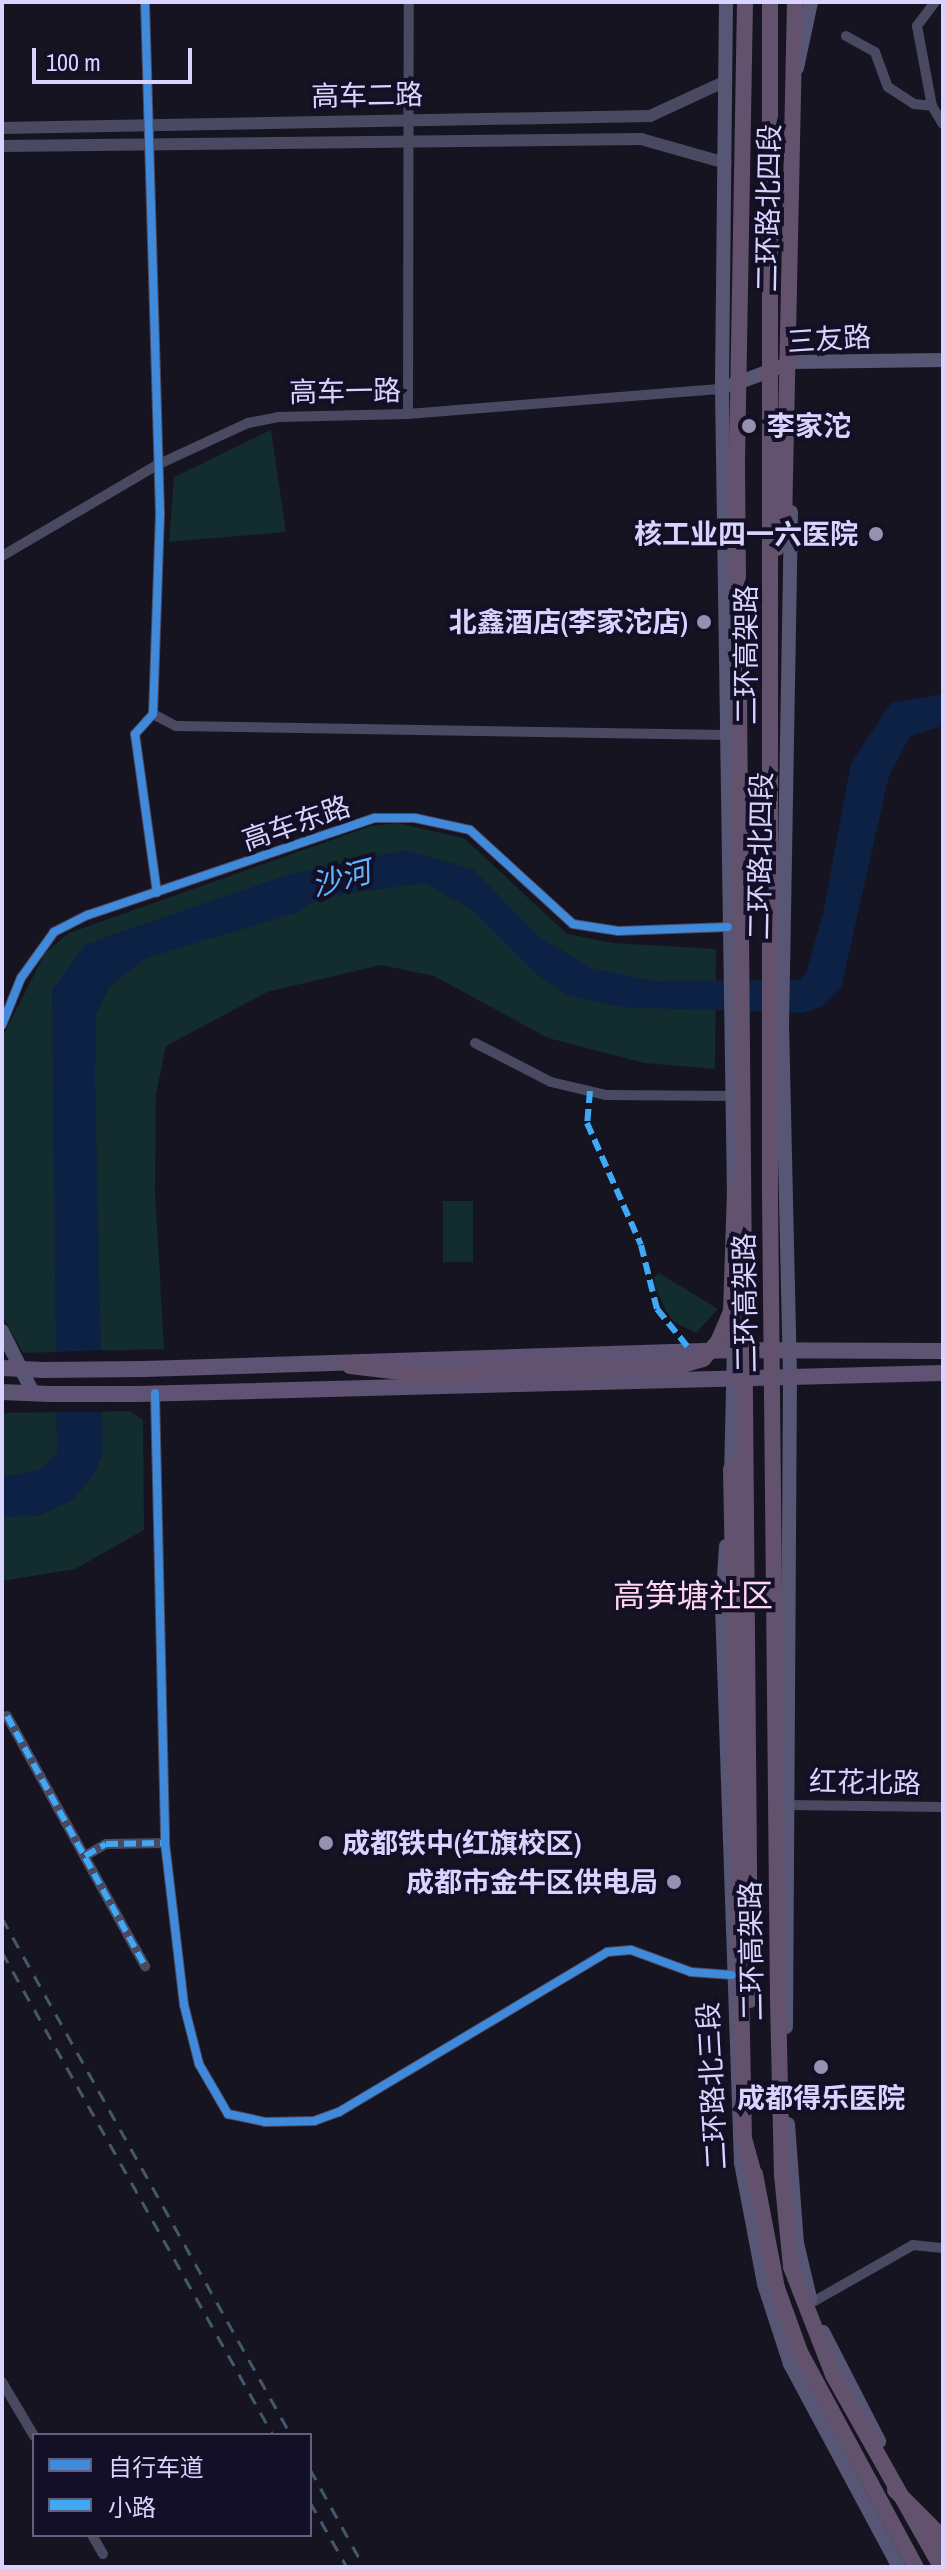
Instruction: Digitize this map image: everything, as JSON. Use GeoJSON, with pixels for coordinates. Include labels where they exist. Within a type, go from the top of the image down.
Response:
{"type":"FeatureCollection","features":[{"type":"Feature","properties":{"kind":"highway"},"geometry":{"type":"LineString","coordinates":[[736,2],[731,430],[737,465]]}},
{"type":"Feature","properties":{"kind":"highway","name":"二环高架路"},"geometry":{"type":"LineString","coordinates":[[745,2],[737,465],[756,2182],[777,2288],[800,2352],[916,2567]]}},
{"type":"Feature","properties":{"kind":"highway","name":"二环高架路"},"geometry":{"type":"LineString","coordinates":[[770,2],[770,1194],[782,2175],[787,2246],[801,2302],[895,2490],[941,2567]]}},
{"type":"Feature","properties":{"kind":"highway"},"geometry":{"type":"LineString","coordinates":[[772,565],[784,525],[795,2]]}},
{"type":"Feature","properties":{"kind":"highway"},"geometry":{"type":"LineString","coordinates":[[350,1366],[418,1374],[675,1367],[703,1359],[718,1342],[731,1312],[732,1214],[743,1129]]}},
{"type":"Feature","properties":{"kind":"highway"},"geometry":{"type":"LineString","coordinates":[[731,1469],[732,1699],[744,2138],[756,2182]]}},
{"type":"Feature","properties":{"kind":"highway"},"geometry":{"type":"LineString","coordinates":[[895,2490],[943,2538]]}},
{"type":"Feature","properties":{"kind":"main road","name":"二环路北四段"},"geometry":{"type":"LineString","coordinates":[[726,2],[722,389],[736,1376]]}},
{"type":"Feature","properties":{"kind":"main road","name":"二环路北四段"},"geometry":{"type":"LineString","coordinates":[[790,1376],[782,1028],[795,76],[811,2]]}},
{"type":"Feature","properties":{"kind":"main road","name":"三友路"},"geometry":{"type":"LineString","coordinates":[[722,389],[793,362],[943,360]]}},
{"type":"Feature","properties":{"kind":"main road"},"geometry":{"type":"LineString","coordinates":[[2,1331],[41,1394]]}},
{"type":"Feature","properties":{"kind":"main road"},"geometry":{"type":"LineString","coordinates":[[943,1351],[735,1350],[350,1366],[2,1368],[6,1392],[41,1394],[943,1373]]}},
{"type":"Feature","properties":{"kind":"main road","name":"二环路北三段"},"geometry":{"type":"LineString","coordinates":[[736,1376],[722,1606],[732,1975],[741,2163],[771,2307],[810,2406],[899,2567]]}},
{"type":"Feature","properties":{"kind":"main road"},"geometry":{"type":"LineString","coordinates":[[790,1376],[788,2117],[797,2243],[811,2303],[886,2456],[943,2554]]}},
{"type":"Feature","properties":{"kind":"street"},"geometry":{"type":"LineString","coordinates":[[145,2],[160,514],[153,714],[135,734],[157,892]]}},
{"type":"Feature","properties":{"kind":"street"},"geometry":{"type":"LineString","coordinates":[[408,414],[405,117],[409,2]]}},
{"type":"Feature","properties":{"kind":"street"},"geometry":{"type":"LineString","coordinates":[[935,2],[917,26],[932,106],[943,124]]}},
{"type":"Feature","properties":{"kind":"street"},"geometry":{"type":"LineString","coordinates":[[846,36],[875,52],[888,87],[914,104],[932,106]]}},
{"type":"Feature","properties":{"kind":"street","name":"高车二路"},"geometry":{"type":"LineString","coordinates":[[2,128],[405,117],[650,116],[726,81]]}},
{"type":"Feature","properties":{"kind":"street","name":"高车二路"},"geometry":{"type":"LineString","coordinates":[[2,146],[406,139],[641,139],[726,163]]}},
{"type":"Feature","properties":{"kind":"street","name":"高车一路"},"geometry":{"type":"LineString","coordinates":[[2,556],[157,465],[248,423],[278,417],[408,414],[722,389]]}},
{"type":"Feature","properties":{"kind":"street"},"geometry":{"type":"LineString","coordinates":[[153,714],[176,726],[726,735]]}},
{"type":"Feature","properties":{"kind":"street","name":"高车东路"},"geometry":{"type":"LineString","coordinates":[[2,1025],[21,978],[54,932],[157,892],[375,818],[415,818],[470,830],[573,924],[618,931],[728,927]]}},
{"type":"Feature","properties":{"kind":"street"},"geometry":{"type":"LineString","coordinates":[[475,1043],[551,1082],[606,1095],[733,1096]]}},
{"type":"Feature","properties":{"kind":"street"},"geometry":{"type":"LineString","coordinates":[[155,1393],[165,1843],[184,2005],[199,2064],[228,2114],[240,2120],[314,2121],[339,2112],[607,1952],[631,1950],[691,1972],[732,1975]]}},
{"type":"Feature","properties":{"kind":"street"},"geometry":{"type":"LineString","coordinates":[[7,1716],[145,1966]]}},
{"type":"Feature","properties":{"kind":"street","name":"红花北路"},"geometry":{"type":"LineString","coordinates":[[787,1805],[943,1807]]}},
{"type":"Feature","properties":{"kind":"street"},"geometry":{"type":"LineString","coordinates":[[85,1856],[106,1844],[165,1843]]}},
{"type":"Feature","properties":{"kind":"street"},"geometry":{"type":"LineString","coordinates":[[811,2303],[913,2245],[943,2248]]}},
{"type":"Feature","properties":{"kind":"street"},"geometry":{"type":"LineString","coordinates":[[2,2382],[32,2433]]}},
{"type":"Feature","properties":{"kind":"street"},"geometry":{"type":"LineString","coordinates":[[93,2537],[103,2554]]}},
{"type":"Feature","properties":{"kind":"green space"},"geometry":{"type":"Polygon","coordinates":[[[271,430],[286,532],[169,542],[174,477],[271,430]]]}},
{"type":"Feature","properties":{"kind":"green space"},"geometry":{"type":"Polygon","coordinates":[[[397,823],[464,838],[567,934],[613,943],[716,949],[715,1069],[644,1063],[548,1038],[434,976],[381,965],[267,992],[166,1046],[156,1094],[155,1191],[164,1349],[23,1353],[2,1315],[2,1038],[45,953],[69,933],[371,826],[397,823]]]}},
{"type":"Feature","properties":{"kind":"green space"},"geometry":{"type":"Polygon","coordinates":[[[443,1201],[473,1201],[473,1262],[443,1262],[443,1201]]]}},
{"type":"Feature","properties":{"kind":"green space"},"geometry":{"type":"Polygon","coordinates":[[[659,1273],[718,1309],[696,1333],[674,1322],[666,1311],[655,1286],[654,1277],[659,1273]]]}},
{"type":"Feature","properties":{"kind":"green space"},"geometry":{"type":"Polygon","coordinates":[[[130,1411],[143,1420],[144,1530],[75,1569],[2,1581],[2,1413],[130,1411]]]}},
{"type":"Feature","properties":{"kind":"water","name":"沙河"},"geometry":{"type":"Polygon","coordinates":[[[943,694],[943,726],[910,736],[889,776],[841,988],[823,1006],[803,1013],[622,1007],[570,996],[534,972],[472,910],[425,883],[323,897],[296,913],[146,958],[110,986],[96,1014],[95,1079],[103,1452],[93,1476],[73,1500],[39,1516],[2,1517],[2,1477],[39,1470],[57,1453],[52,990],[86,944],[287,875],[405,850],[473,869],[538,936],[591,968],[654,981],[800,980],[806,974],[823,914],[851,763],[891,703],[943,694]]]}},
{"type":"Feature","properties":{"kind":"pier"},"geometry":{"type":"Polygon","coordinates":[[[103,1350],[105,1412],[56,1412],[55,1352],[103,1350]]]}},
{"type":"Feature","properties":{"kind":"railway"},"geometry":{"type":"LineString","coordinates":[[2,1918],[290,2433]]}},
{"type":"Feature","properties":{"kind":"railway"},"geometry":{"type":"LineString","coordinates":[[2,1952],[272,2433]]}},
{"type":"Feature","properties":{"kind":"railway"},"geometry":{"type":"LineString","coordinates":[[312,2473],[364,2567]]}},
{"type":"Feature","properties":{"kind":"railway"},"geometry":{"type":"LineString","coordinates":[[312,2506],[347,2567]]}},
{"type":"Feature","properties":{"kind":"marked path"},"geometry":{"type":"LineString","coordinates":[[590,1091],[587,1123],[641,1245],[657,1309],[691,1351]]}},
{"type":"Feature","properties":{"kind":"marked path"},"geometry":{"type":"LineString","coordinates":[[7,1716],[145,1966]]}},
{"type":"Feature","properties":{"kind":"marked path"},"geometry":{"type":"LineString","coordinates":[[85,1856],[106,1844],[165,1843]]}},
{"type":"Feature","properties":{"kind":"cycle path"},"geometry":{"type":"LineString","coordinates":[[145,2],[160,514],[153,714],[135,734],[157,892]]}},
{"type":"Feature","properties":{"kind":"cycle path"},"geometry":{"type":"LineString","coordinates":[[2,1025],[21,978],[54,932],[88,915],[375,818],[415,818],[470,830],[573,924],[618,931],[728,927]]}},
{"type":"Feature","properties":{"kind":"cycle path"},"geometry":{"type":"LineString","coordinates":[[155,1393],[165,1843],[184,2005],[199,2064],[228,2114],[265,2122],[314,2121],[339,2112],[607,1952],[631,1950],[691,1972],[732,1975]]}},
{"type":"Feature","properties":{"kind":"place","name":"李家沱"},"geometry":{"type":"Point","coordinates":[749,426]}},
{"type":"Feature","properties":{"kind":"place","name":"核工业四一六医院"},"geometry":{"type":"Point","coordinates":[876,534]}},
{"type":"Feature","properties":{"kind":"place","name":"北鑫酒店(李家沱店)"},"geometry":{"type":"Point","coordinates":[704,622]}},
{"type":"Feature","properties":{"kind":"place","name":"成都铁中(红旗校区)"},"geometry":{"type":"Point","coordinates":[326,1843]}},
{"type":"Feature","properties":{"kind":"place","name":"成都市金牛区供电局"},"geometry":{"type":"Point","coordinates":[674,1882]}},
{"type":"Feature","properties":{"kind":"place","name":"成都得乐医院"},"geometry":{"type":"Point","coordinates":[821,2067]}},
{"type":"Feature","properties":{"kind":"district","name":"高笋塘社区"},"geometry":{"type":"Point","coordinates":[693,1596]}}]}
